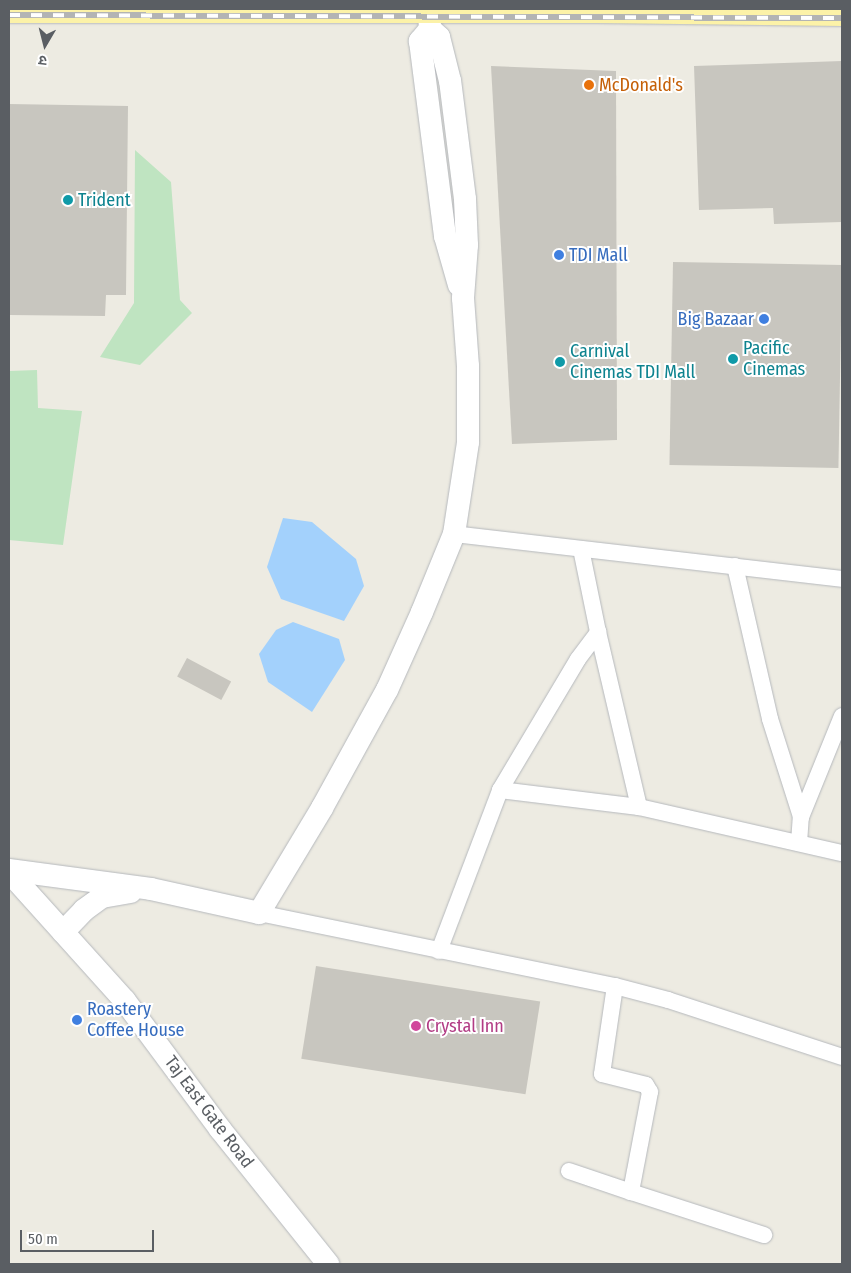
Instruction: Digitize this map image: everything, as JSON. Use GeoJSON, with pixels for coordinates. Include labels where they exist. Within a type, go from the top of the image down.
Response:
{"type":"FeatureCollection","features":[{"type":"Feature","properties":{"kind":"main road"},"geometry":{"type":"LineString","coordinates":[[9,10],[429,16],[842,13]]}},
{"type":"Feature","properties":{"kind":"main road"},"geometry":{"type":"LineString","coordinates":[[9,871],[151,889],[259,913],[322,808],[387,690],[454,534],[468,442],[468,366],[463,298],[467,245],[461,170],[450,82],[439,37],[429,16]]}},
{"type":"Feature","properties":{"kind":"main road","name":"Taj East Gate Road"},"geometry":{"type":"LineString","coordinates":[[9,871],[125,1001],[220,1129],[328,1264]]}},
{"type":"Feature","properties":{"kind":"main road"},"geometry":{"type":"LineString","coordinates":[[63,932],[84,910],[102,897],[151,889]]}},
{"type":"Feature","properties":{"kind":"street"},"geometry":{"type":"LineString","coordinates":[[454,534],[842,579]]}},
{"type":"Feature","properties":{"kind":"street"},"geometry":{"type":"LineString","coordinates":[[581,548],[598,632],[639,807]]}},
{"type":"Feature","properties":{"kind":"street"},"geometry":{"type":"LineString","coordinates":[[735,566],[770,719],[802,817]]}},
{"type":"Feature","properties":{"kind":"street"},"geometry":{"type":"LineString","coordinates":[[439,951],[500,790],[578,659],[598,632]]}},
{"type":"Feature","properties":{"kind":"street"},"geometry":{"type":"LineString","coordinates":[[799,843],[802,817],[842,716]]}},
{"type":"Feature","properties":{"kind":"street"},"geometry":{"type":"LineString","coordinates":[[500,790],[639,807],[842,853]]}},
{"type":"Feature","properties":{"kind":"street"},"geometry":{"type":"LineString","coordinates":[[259,913],[615,986],[668,1000],[842,1057]]}},
{"type":"Feature","properties":{"kind":"street"},"geometry":{"type":"LineString","coordinates":[[615,986],[602,1074],[646,1085],[650,1089],[631,1192]]}},
{"type":"Feature","properties":{"kind":"street"},"geometry":{"type":"LineString","coordinates":[[570,1171],[764,1235]]}},
{"type":"Feature","properties":{"kind":"green space"},"geometry":{"type":"Polygon","coordinates":[[[135,150],[171,182],[180,300],[192,313],[140,365],[100,357],[134,303],[135,150]]]}},
{"type":"Feature","properties":{"kind":"green space"},"geometry":{"type":"Polygon","coordinates":[[[37,370],[38,408],[82,411],[63,545],[9,540],[9,371],[37,370]]]}},
{"type":"Feature","properties":{"kind":"water"},"geometry":{"type":"Polygon","coordinates":[[[283,518],[312,522],[356,559],[364,586],[344,621],[281,599],[267,567],[283,518]]]}},
{"type":"Feature","properties":{"kind":"water"},"geometry":{"type":"Polygon","coordinates":[[[293,622],[339,639],[345,660],[312,712],[268,682],[259,654],[276,630],[293,622]]]}},
{"type":"Feature","properties":{"kind":"building"},"geometry":{"type":"Polygon","coordinates":[[[842,61],[842,222],[774,224],[773,208],[699,210],[694,66],[842,61]]]}},
{"type":"Feature","properties":{"kind":"building","name":"TDI Mall"},"geometry":{"type":"Polygon","coordinates":[[[491,66],[616,71],[617,440],[512,444],[491,66]]]}},
{"type":"Feature","properties":{"kind":"building","name":"Trident"},"geometry":{"type":"Polygon","coordinates":[[[9,104],[128,106],[126,295],[106,295],[105,316],[9,315],[9,104]]]}},
{"type":"Feature","properties":{"kind":"building"},"geometry":{"type":"Polygon","coordinates":[[[673,262],[842,265],[838,468],[669,465],[673,262]]]}},
{"type":"Feature","properties":{"kind":"building"},"geometry":{"type":"Polygon","coordinates":[[[187,658],[231,681],[221,700],[177,677],[187,658]]]}},
{"type":"Feature","properties":{"kind":"building"},"geometry":{"type":"Polygon","coordinates":[[[316,966],[540,1002],[526,1094],[301,1059],[316,966]]]}},
{"type":"Feature","properties":{"kind":"railway"},"geometry":{"type":"LineString","coordinates":[[9,15],[842,18]]}},
{"type":"Feature","properties":{"kind":"place","name":"McDonald's"},"geometry":{"type":"Point","coordinates":[589,85]}},
{"type":"Feature","properties":{"kind":"place","name":"Trident"},"geometry":{"type":"Point","coordinates":[68,200]}},
{"type":"Feature","properties":{"kind":"place","name":"TDI Mall"},"geometry":{"type":"Point","coordinates":[559,255]}},
{"type":"Feature","properties":{"kind":"place","name":"Big Bazaar"},"geometry":{"type":"Point","coordinates":[764,319]}},
{"type":"Feature","properties":{"kind":"place","name":"Pacific Cinemas"},"geometry":{"type":"Point","coordinates":[733,359]}},
{"type":"Feature","properties":{"kind":"place","name":"Carnival Cinemas TDI Mall"},"geometry":{"type":"Point","coordinates":[560,362]}},
{"type":"Feature","properties":{"kind":"place","name":"Roastery Coffee House"},"geometry":{"type":"Point","coordinates":[77,1020]}},
{"type":"Feature","properties":{"kind":"place","name":"Crystal Inn"},"geometry":{"type":"Point","coordinates":[416,1026]}}]}
